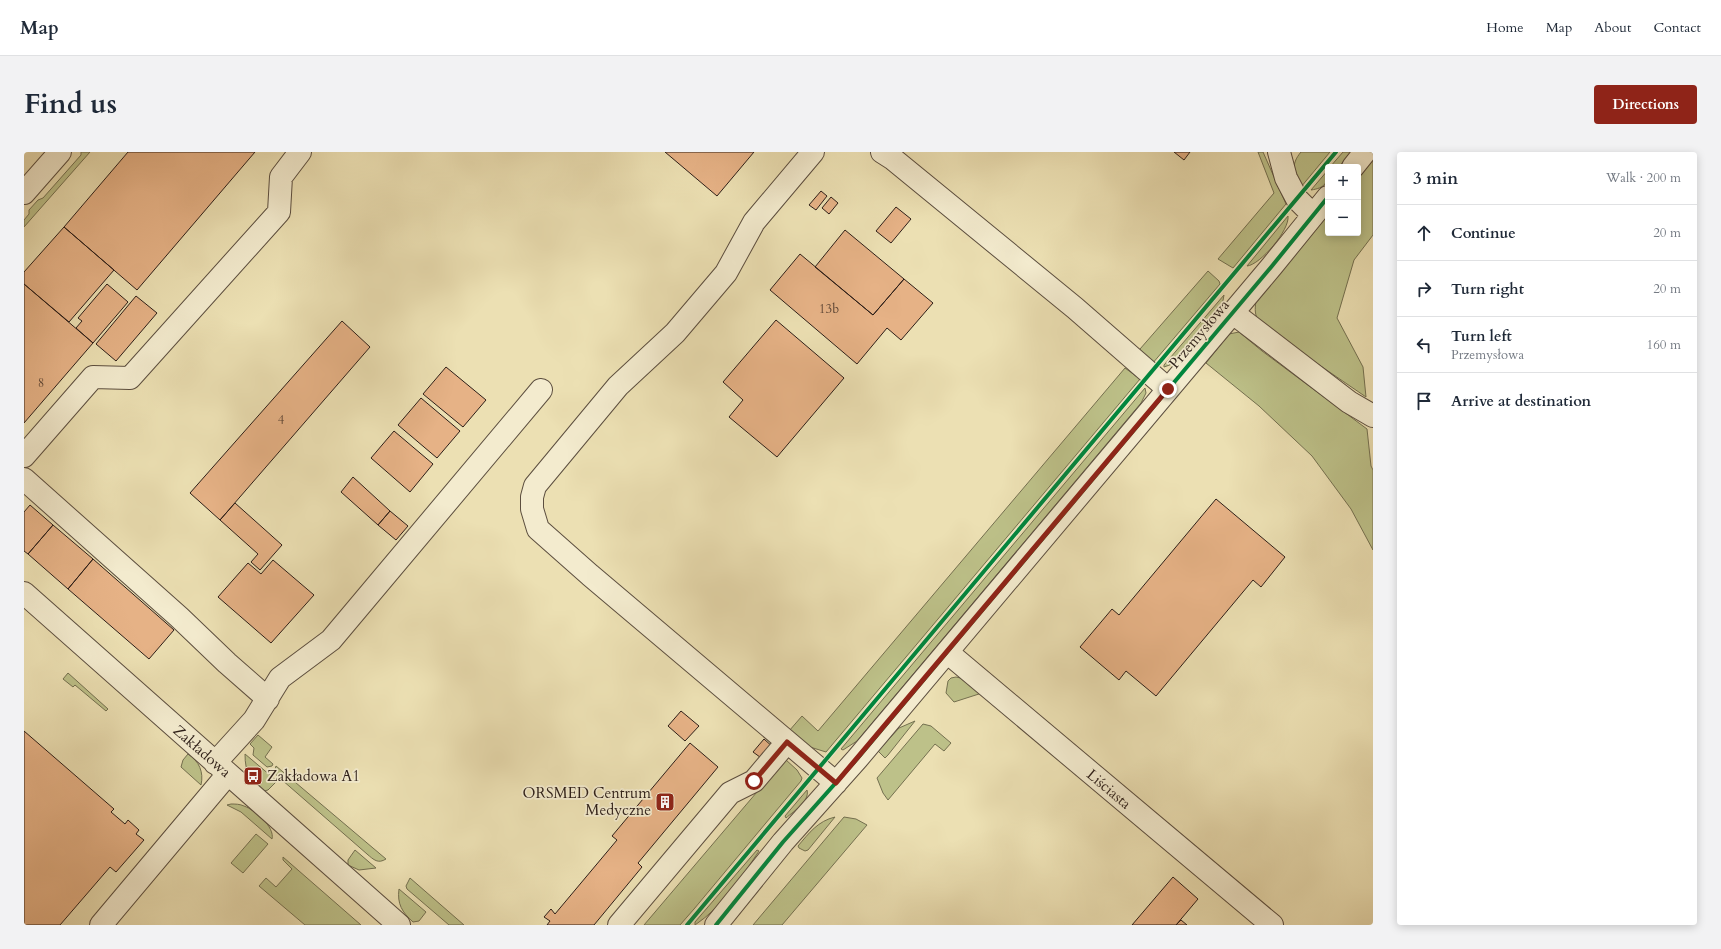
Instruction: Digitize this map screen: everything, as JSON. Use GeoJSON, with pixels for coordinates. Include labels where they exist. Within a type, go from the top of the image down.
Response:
{"type":"FeatureCollection","features":[{"type":"Feature","properties":{"kind":"street"},"geometry":{"type":"LineString","coordinates":[[24,193],[60,152]]}},
{"type":"Feature","properties":{"kind":"street"},"geometry":{"type":"LineString","coordinates":[[24,456],[93,377],[130,378],[279,212],[281,177],[300,152]]}},
{"type":"Feature","properties":{"kind":"street"},"geometry":{"type":"LineString","coordinates":[[813,152],[754,222],[726,273],[675,333],[618,386],[536,486],[532,497],[532,508],[538,529],[590,575],[836,783]]}},
{"type":"Feature","properties":{"kind":"street"},"geometry":{"type":"LineString","coordinates":[[882,152],[899,164],[1075,308],[1168,389]]}},
{"type":"Feature","properties":{"kind":"street"},"geometry":{"type":"LineString","coordinates":[[1279,152],[1286,178],[1297,199],[1313,215]]}},
{"type":"Feature","properties":{"kind":"street"},"geometry":{"type":"LineString","coordinates":[[1355,164],[1365,152]]}},
{"type":"Feature","properties":{"kind":"street","name":"Przemysłowa"},"geometry":{"type":"LineString","coordinates":[[716,925],[783,842],[836,783],[947,652],[1233,313],[1326,200]]}},
{"type":"Feature","properties":{"kind":"street"},"geometry":{"type":"LineString","coordinates":[[1233,313],[1349,402],[1373,416]]}},
{"type":"Feature","properties":{"kind":"street"},"geometry":{"type":"LineString","coordinates":[[101,925],[222,768],[268,699],[280,678],[331,640],[541,390]]}},
{"type":"Feature","properties":{"kind":"street"},"geometry":{"type":"LineString","coordinates":[[24,479],[173,612],[226,663],[268,699]]}},
{"type":"Feature","properties":{"kind":"street","name":"Zakładowa"},"geometry":{"type":"LineString","coordinates":[[24,593],[399,925]]}},
{"type":"Feature","properties":{"kind":"street","name":"Liściasta"},"geometry":{"type":"LineString","coordinates":[[947,652],[1272,925]]}},
{"type":"Feature","properties":{"kind":"street"},"geometry":{"type":"LineString","coordinates":[[619,925],[730,793],[754,781],[787,742]]}},
{"type":"Feature","properties":{"kind":"green space"},"geometry":{"type":"Polygon","coordinates":[[[81,152],[90,152],[24,227],[24,220],[29,214],[29,210],[38,200],[43,198],[81,155],[81,152]]]}},
{"type":"Feature","properties":{"kind":"green space"},"geometry":{"type":"Polygon","coordinates":[[[1258,152],[1263,152],[1286,204],[1233,268],[1218,259],[1274,193],[1258,152]]]}},
{"type":"Feature","properties":{"kind":"green space"},"geometry":{"type":"Polygon","coordinates":[[[1301,152],[1330,152],[1301,187],[1296,177],[1294,165],[1301,152]]]}},
{"type":"Feature","properties":{"kind":"green space"},"geometry":{"type":"Polygon","coordinates":[[[1343,152],[1351,152],[1341,164],[1333,164],[1343,152]]]}},
{"type":"Feature","properties":{"kind":"green space"},"geometry":{"type":"Polygon","coordinates":[[[1373,160],[1373,235],[1354,260],[1337,318],[1363,367],[1366,397],[1271,332],[1258,320],[1255,312],[1256,301],[1325,218],[1325,236],[1361,236],[1361,174],[1373,160]]]}},
{"type":"Feature","properties":{"kind":"green space"},"geometry":{"type":"Polygon","coordinates":[[[1325,174],[1325,184],[1320,188],[1311,190],[1325,174]]]}},
{"type":"Feature","properties":{"kind":"green space"},"geometry":{"type":"Polygon","coordinates":[[[1288,216],[1284,230],[1273,246],[1259,260],[1247,266],[1288,216]]]}},
{"type":"Feature","properties":{"kind":"green space"},"geometry":{"type":"Polygon","coordinates":[[[1208,271],[1219,281],[1220,284],[1152,364],[1138,352],[1208,271]]]}},
{"type":"Feature","properties":{"kind":"green space"},"geometry":{"type":"Polygon","coordinates":[[[1224,295],[1222,306],[1175,363],[1164,367],[1164,365],[1224,295]]]}},
{"type":"Feature","properties":{"kind":"green space"},"geometry":{"type":"Polygon","coordinates":[[[1239,332],[1262,351],[1367,429],[1371,466],[1373,470],[1373,550],[1351,509],[1312,456],[1259,406],[1206,363],[1229,334],[1239,332]]]}},
{"type":"Feature","properties":{"kind":"green space"},"geometry":{"type":"Polygon","coordinates":[[[1125,368],[1140,379],[826,752],[810,747],[789,731],[802,716],[818,731],[1125,368]]]}},
{"type":"Feature","properties":{"kind":"green space"},"geometry":{"type":"Polygon","coordinates":[[[1145,388],[1146,393],[1141,403],[857,741],[843,750],[841,749],[1145,388]]]}},
{"type":"Feature","properties":{"kind":"green space"},"geometry":{"type":"Polygon","coordinates":[[[68,673],[108,709],[106,711],[75,685],[73,687],[63,679],[68,673]]]}},
{"type":"Feature","properties":{"kind":"green space"},"geometry":{"type":"Polygon","coordinates":[[[956,677],[965,679],[982,693],[954,702],[946,693],[948,681],[951,678],[956,677]]]}},
{"type":"Feature","properties":{"kind":"green space"},"geometry":{"type":"Polygon","coordinates":[[[915,721],[885,758],[878,751],[899,728],[915,721]]]}},
{"type":"Feature","properties":{"kind":"green space"},"geometry":{"type":"Polygon","coordinates":[[[923,724],[931,726],[951,743],[944,751],[935,744],[888,800],[883,793],[877,778],[923,724]]]}},
{"type":"Feature","properties":{"kind":"green space"},"geometry":{"type":"Polygon","coordinates":[[[258,735],[272,747],[265,757],[273,764],[272,766],[267,767],[253,755],[254,748],[250,744],[258,735]]]}},
{"type":"Feature","properties":{"kind":"green space"},"geometry":{"type":"Polygon","coordinates":[[[188,754],[198,763],[200,767],[202,776],[201,785],[181,767],[183,760],[188,754]]]}},
{"type":"Feature","properties":{"kind":"green space"},"geometry":{"type":"Polygon","coordinates":[[[245,754],[277,781],[268,790],[264,791],[249,775],[246,766],[245,754]]]}},
{"type":"Feature","properties":{"kind":"green space"},"geometry":{"type":"Polygon","coordinates":[[[785,759],[797,770],[802,778],[801,781],[694,909],[680,925],[644,925],[785,759]]]}},
{"type":"Feature","properties":{"kind":"green space"},"geometry":{"type":"Polygon","coordinates":[[[276,766],[386,859],[378,861],[369,856],[274,773],[276,766]]]}},
{"type":"Feature","properties":{"kind":"green space"},"geometry":{"type":"Polygon","coordinates":[[[807,790],[804,802],[786,818],[785,816],[807,790]]]}},
{"type":"Feature","properties":{"kind":"green space"},"geometry":{"type":"Polygon","coordinates":[[[227,805],[242,805],[258,815],[270,829],[272,839],[241,812],[227,805]]]}},
{"type":"Feature","properties":{"kind":"green space"},"geometry":{"type":"Polygon","coordinates":[[[835,817],[808,850],[805,851],[799,848],[798,846],[814,828],[824,821],[835,817]]]}},
{"type":"Feature","properties":{"kind":"green space"},"geometry":{"type":"Polygon","coordinates":[[[844,817],[856,819],[867,825],[782,925],[753,925],[844,817]]]}},
{"type":"Feature","properties":{"kind":"green space"},"geometry":{"type":"Polygon","coordinates":[[[256,834],[268,844],[243,873],[231,863],[256,834]]]}},
{"type":"Feature","properties":{"kind":"green space"},"geometry":{"type":"Polygon","coordinates":[[[355,850],[376,868],[359,870],[348,865],[348,860],[355,850]]]}},
{"type":"Feature","properties":{"kind":"green space"},"geometry":{"type":"Polygon","coordinates":[[[757,850],[759,851],[722,901],[705,918],[695,925],[695,922],[757,850]]]}},
{"type":"Feature","properties":{"kind":"green space"},"geometry":{"type":"Polygon","coordinates":[[[283,857],[361,925],[305,925],[259,886],[266,878],[276,887],[292,869],[283,860],[283,857]]]}},
{"type":"Feature","properties":{"kind":"green space"},"geometry":{"type":"Polygon","coordinates":[[[410,878],[464,925],[449,925],[407,889],[406,886],[410,878]]]}},
{"type":"Feature","properties":{"kind":"green space"},"geometry":{"type":"Polygon","coordinates":[[[399,889],[426,912],[419,921],[413,922],[403,911],[399,899],[399,889]]]}},
{"type":"Feature","properties":{"kind":"building"},"geometry":{"type":"Polygon","coordinates":[[[128,152],[255,152],[137,290],[64,227],[128,152]]]}},
{"type":"Feature","properties":{"kind":"building"},"geometry":{"type":"Polygon","coordinates":[[[665,152],[754,152],[717,196],[665,152]]]}},
{"type":"Feature","properties":{"kind":"building"},"geometry":{"type":"Polygon","coordinates":[[[1174,152],[1190,152],[1184,160],[1174,152]]]}},
{"type":"Feature","properties":{"kind":"building"},"geometry":{"type":"Polygon","coordinates":[[[821,191],[827,196],[816,210],[809,205],[821,191]]]}},
{"type":"Feature","properties":{"kind":"building"},"geometry":{"type":"Polygon","coordinates":[[[831,197],[838,203],[829,214],[822,208],[831,197]]]}},
{"type":"Feature","properties":{"kind":"building"},"geometry":{"type":"Polygon","coordinates":[[[896,207],[911,219],[891,243],[876,231],[896,207]]]}},
{"type":"Feature","properties":{"kind":"building"},"geometry":{"type":"Polygon","coordinates":[[[64,227],[114,270],[69,322],[24,284],[24,272],[64,227]]]}},
{"type":"Feature","properties":{"kind":"building"},"geometry":{"type":"Polygon","coordinates":[[[845,230],[904,279],[873,315],[815,267],[845,230]]]}},
{"type":"Feature","properties":{"kind":"building"},"geometry":{"type":"Polygon","coordinates":[[[800,254],[873,315],[904,279],[933,303],[901,340],[887,328],[857,364],[770,290],[800,254]]]}},
{"type":"Feature","properties":{"kind":"building"},"geometry":{"type":"Polygon","coordinates":[[[24,284],[93,343],[24,423],[24,284]]]}},
{"type":"Feature","properties":{"kind":"building"},"geometry":{"type":"Polygon","coordinates":[[[107,284],[128,302],[93,343],[76,328],[82,321],[78,318],[107,284]]]}},
{"type":"Feature","properties":{"kind":"building"},"geometry":{"type":"Polygon","coordinates":[[[136,296],[157,313],[116,361],[96,344],[136,296]]]}},
{"type":"Feature","properties":{"kind":"building"},"geometry":{"type":"Polygon","coordinates":[[[776,320],[844,378],[777,457],[729,417],[743,400],[723,382],[776,320]]]}},
{"type":"Feature","properties":{"kind":"building"},"geometry":{"type":"Polygon","coordinates":[[[342,321],[370,347],[220,520],[190,493],[342,321]]]}},
{"type":"Feature","properties":{"kind":"building"},"geometry":{"type":"Polygon","coordinates":[[[446,367],[486,400],[463,427],[423,394],[446,367]]]}},
{"type":"Feature","properties":{"kind":"building"},"geometry":{"type":"Polygon","coordinates":[[[421,398],[460,431],[437,458],[398,425],[421,398]]]}},
{"type":"Feature","properties":{"kind":"building"},"geometry":{"type":"Polygon","coordinates":[[[394,431],[433,464],[410,492],[371,458],[394,431]]]}},
{"type":"Feature","properties":{"kind":"building"},"geometry":{"type":"Polygon","coordinates":[[[353,477],[390,511],[378,525],[341,492],[353,477]]]}},
{"type":"Feature","properties":{"kind":"building"},"geometry":{"type":"Polygon","coordinates":[[[1216,499],[1285,557],[1261,587],[1253,580],[1156,696],[1126,671],[1119,680],[1080,647],[1112,609],[1119,615],[1216,499]]]}},
{"type":"Feature","properties":{"kind":"building"},"geometry":{"type":"Polygon","coordinates":[[[235,503],[282,545],[260,570],[251,562],[258,554],[220,520],[235,503]]]}},
{"type":"Feature","properties":{"kind":"building"},"geometry":{"type":"Polygon","coordinates":[[[30,505],[53,525],[28,554],[24,551],[24,512],[30,505]]]}},
{"type":"Feature","properties":{"kind":"building"},"geometry":{"type":"Polygon","coordinates":[[[390,511],[408,526],[396,540],[378,525],[390,511]]]}},
{"type":"Feature","properties":{"kind":"building"},"geometry":{"type":"Polygon","coordinates":[[[53,525],[93,559],[68,589],[28,554],[53,525]]]}},
{"type":"Feature","properties":{"kind":"building"},"geometry":{"type":"Polygon","coordinates":[[[93,559],[174,630],[149,659],[68,589],[93,559]]]}},
{"type":"Feature","properties":{"kind":"building"},"geometry":{"type":"Polygon","coordinates":[[[273,560],[314,595],[271,643],[218,597],[248,563],[261,574],[273,560]]]}},
{"type":"Feature","properties":{"kind":"building"},"geometry":{"type":"Polygon","coordinates":[[[681,711],[699,726],[685,741],[668,726],[681,711]]]}},
{"type":"Feature","properties":{"kind":"building"},"geometry":{"type":"Polygon","coordinates":[[[24,731],[114,809],[111,812],[125,824],[128,820],[139,830],[136,834],[144,840],[116,872],[110,867],[60,925],[24,925],[24,731]]]}},
{"type":"Feature","properties":{"kind":"building"},"geometry":{"type":"Polygon","coordinates":[[[764,739],[774,748],[764,760],[753,752],[764,739]]]}},
{"type":"Feature","properties":{"kind":"building","name":"ORSMED Centrum Medyczne"},"geometry":{"type":"Polygon","coordinates":[[[690,743],[718,767],[638,863],[642,867],[594,925],[547,925],[550,921],[544,917],[551,909],[555,914],[617,840],[612,836],[690,743]]]}},
{"type":"Feature","properties":{"kind":"building"},"geometry":{"type":"Polygon","coordinates":[[[1173,877],[1198,899],[1176,925],[1132,925],[1173,877]]]}},
{"type":"Feature","properties":{"kind":"building"},"geometry":{"type":"Polygon","coordinates":[[[1181,920],[1187,925],[1176,925],[1181,920]]]}},
{"type":"Feature","properties":{"kind":"cycle path"},"geometry":{"type":"LineString","coordinates":[[687,925],[1336,152]]}},
{"type":"Feature","properties":{"kind":"cycle path"},"geometry":{"type":"LineString","coordinates":[[716,925],[783,842],[857,759],[1272,266],[1326,200]]}},
{"type":"Feature","properties":{"kind":"place","name":"Zakładowa A1"},"geometry":{"type":"Point","coordinates":[253,776]}},
{"type":"Feature","properties":{"kind":"place","name":"ORSMED Centrum Medyczne"},"geometry":{"type":"Point","coordinates":[665,802]}},
{"type":"Feature","properties":{"kind":"route"},"geometry":{"type":"LineString","coordinates":[[754,781],[787,742],[836,783],[1168,389]]}}]}
